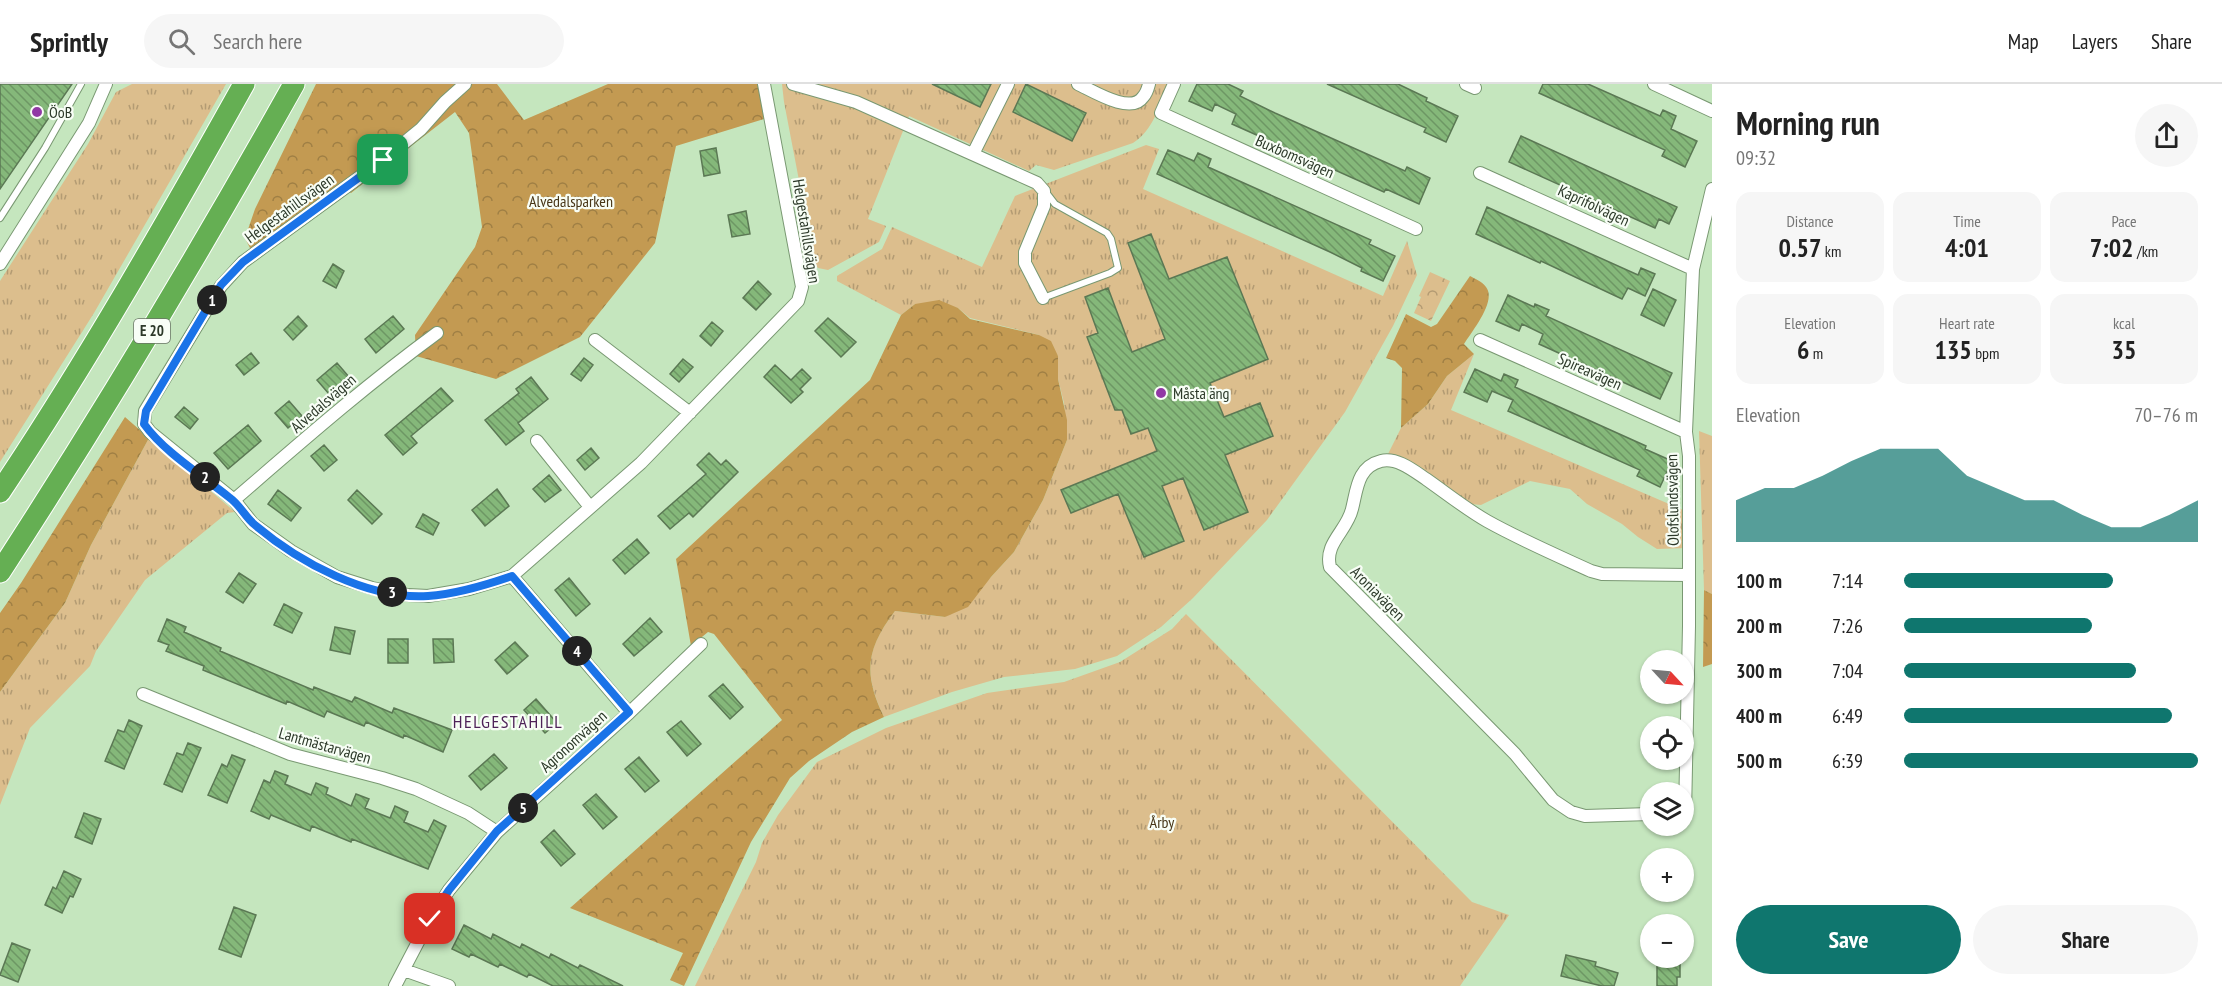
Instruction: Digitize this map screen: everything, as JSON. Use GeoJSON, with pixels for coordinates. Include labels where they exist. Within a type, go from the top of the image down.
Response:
{"type":"FeatureCollection","features":[{"type":"Feature","properties":{"kind":"highway","name":"E 20"},"geometry":{"type":"LineString","coordinates":[[0,492],[42,429],[158,237],[244,84]]}},
{"type":"Feature","properties":{"kind":"highway","name":"E 20"},"geometry":{"type":"LineString","coordinates":[[0,572],[80,449],[157,324],[294,84]]}},
{"type":"Feature","properties":{"kind":"street"},"geometry":{"type":"LineString","coordinates":[[0,264],[89,123],[106,84]]}},
{"type":"Feature","properties":{"kind":"street","name":"Helgestahillsvägen"},"geometry":{"type":"LineString","coordinates":[[465,84],[421,129],[383,160],[243,262],[221,285],[146,411],[144,424],[150,432],[234,500],[253,524],[291,551],[337,577],[372,588],[428,596],[481,586],[512,576],[641,463],[798,301],[802,286],[767,84]]}},
{"type":"Feature","properties":{"kind":"street"},"geometry":{"type":"LineString","coordinates":[[794,84],[856,102],[1037,183],[1044,191],[1044,206],[1025,252],[1025,263],[1043,298]]}},
{"type":"Feature","properties":{"kind":"street"},"geometry":{"type":"LineString","coordinates":[[973,154],[1008,84]]}},
{"type":"Feature","properties":{"kind":"street"},"geometry":{"type":"LineString","coordinates":[[1078,84],[1120,104],[1134,105],[1143,98],[1149,84]]}},
{"type":"Feature","properties":{"kind":"street","name":"Buxbomsvägen"},"geometry":{"type":"LineString","coordinates":[[1174,84],[1161,113],[1416,229]]}},
{"type":"Feature","properties":{"kind":"street"},"geometry":{"type":"LineString","coordinates":[[1654,84],[1712,111]]}},
{"type":"Feature","properties":{"kind":"street","name":"Kaprifolvägen"},"geometry":{"type":"LineString","coordinates":[[1480,173],[1693,269]]}},
{"type":"Feature","properties":{"kind":"street","name":"Olofslundsvägen"},"geometry":{"type":"LineString","coordinates":[[1685,782],[1689,575],[1689,456],[1686,432],[1693,269],[1712,189]]}},
{"type":"Feature","properties":{"kind":"street","name":"Alvedalsvägen"},"geometry":{"type":"LineString","coordinates":[[234,500],[380,375],[437,333]]}},
{"type":"Feature","properties":{"kind":"street"},"geometry":{"type":"LineString","coordinates":[[595,340],[690,413]]}},
{"type":"Feature","properties":{"kind":"street","name":"Spireavägen"},"geometry":{"type":"LineString","coordinates":[[1480,340],[1686,432]]}},
{"type":"Feature","properties":{"kind":"street"},"geometry":{"type":"LineString","coordinates":[[537,441],[591,507]]}},
{"type":"Feature","properties":{"kind":"street","name":"Aroniavägen"},"geometry":{"type":"LineString","coordinates":[[1640,814],[1586,816],[1571,812],[1553,800],[1515,754],[1330,567],[1328,556],[1335,539],[1352,511],[1356,485],[1360,477],[1378,462],[1389,460],[1409,468],[1485,519],[1591,571],[1602,574],[1689,575]]}},
{"type":"Feature","properties":{"kind":"street"},"geometry":{"type":"LineString","coordinates":[[512,576],[629,712]]}},
{"type":"Feature","properties":{"kind":"street","name":"Agronomvägen"},"geometry":{"type":"LineString","coordinates":[[395,986],[424,929],[449,890],[497,831],[629,712],[700,644]]}},
{"type":"Feature","properties":{"kind":"street","name":"Lantmästarvägen"},"geometry":{"type":"LineString","coordinates":[[143,694],[280,751],[416,789],[468,813],[497,831]]}},
{"type":"Feature","properties":{"kind":"street"},"geometry":{"type":"LineString","coordinates":[[404,970],[449,986]]}},
{"type":"Feature","properties":{"kind":"lane"},"geometry":{"type":"LineString","coordinates":[[0,218],[45,148],[81,84]]}},
{"type":"Feature","properties":{"kind":"lane"},"geometry":{"type":"LineString","coordinates":[[1043,298],[1118,268],[1111,239],[1107,233],[1055,204],[1044,191]]}},
{"type":"Feature","properties":{"kind":"green space"},"geometry":{"type":"Polygon","coordinates":[[[132,84],[226,84],[94,313],[0,462],[0,281],[88,144],[116,92],[132,84]]]}},
{"type":"Feature","properties":{"kind":"green space","name":"Alvedalsparken"},"geometry":{"type":"Polygon","coordinates":[[[316,84],[497,84],[524,120],[608,84],[758,84],[764,119],[676,146],[655,243],[580,337],[496,379],[416,356],[415,335],[475,247],[482,227],[469,133],[455,112],[351,193],[344,188],[253,254],[245,238],[255,209],[316,84]]]}},
{"type":"Feature","properties":{"kind":"green space"},"geometry":{"type":"Polygon","coordinates":[[[782,84],[1169,84],[1151,124],[1140,138],[1133,143],[1054,170],[1036,165],[1029,171],[909,116],[868,219],[886,226],[879,242],[828,270],[818,268],[815,264],[782,84]]]}},
{"type":"Feature","properties":{"kind":"green space"},"geometry":{"type":"Polygon","coordinates":[[[1146,145],[1159,149],[1143,189],[1383,296],[1407,241],[1417,275],[1393,326],[1345,412],[1267,520],[1193,598],[1161,627],[1117,656],[1075,669],[1004,677],[952,692],[884,717],[877,701],[871,674],[873,650],[878,637],[895,611],[945,617],[991,577],[1014,552],[1043,500],[1067,440],[1064,403],[1058,379],[1058,356],[1039,335],[970,318],[958,308],[915,304],[901,315],[837,281],[837,276],[882,249],[892,227],[982,267],[1015,196],[1146,145]]]}},
{"type":"Feature","properties":{"kind":"green space"},"geometry":{"type":"Polygon","coordinates":[[[1430,272],[1450,281],[1431,321],[1414,313],[1430,272]]]}},
{"type":"Feature","properties":{"kind":"green space"},"geometry":{"type":"Polygon","coordinates":[[[1470,276],[1483,283],[1489,293],[1486,308],[1464,344],[1474,354],[1447,376],[1428,404],[1401,428],[1402,368],[1395,361],[1386,358],[1406,314],[1431,327],[1437,324],[1470,276]]]}},
{"type":"Feature","properties":{"kind":"green space"},"geometry":{"type":"Polygon","coordinates":[[[939,300],[958,308],[970,319],[1039,335],[1051,341],[1058,356],[1058,379],[1067,420],[1067,440],[1043,500],[1014,552],[968,607],[945,617],[895,611],[885,625],[873,650],[871,662],[873,688],[884,717],[852,732],[809,761],[790,778],[751,842],[684,986],[670,980],[683,953],[570,908],[782,720],[714,634],[708,632],[691,646],[676,559],[870,380],[901,315],[915,304],[939,300]]]}},
{"type":"Feature","properties":{"kind":"green space"},"geometry":{"type":"Polygon","coordinates":[[[1474,354],[1451,410],[1683,510],[1688,548],[1657,549],[1622,524],[1587,504],[1570,489],[1530,481],[1481,505],[1460,503],[1418,474],[1384,462],[1401,428],[1428,404],[1447,376],[1474,354]]]}},
{"type":"Feature","properties":{"kind":"green space"},"geometry":{"type":"Polygon","coordinates":[[[125,417],[149,438],[91,545],[65,603],[0,692],[0,613],[125,417]]]}},
{"type":"Feature","properties":{"kind":"green space"},"geometry":{"type":"Polygon","coordinates":[[[1699,431],[1712,436],[1712,594],[1704,590],[1699,431]]]}},
{"type":"Feature","properties":{"kind":"green space"},"geometry":{"type":"Polygon","coordinates":[[[149,438],[235,512],[227,513],[145,580],[96,651],[90,666],[30,728],[0,805],[0,692],[65,603],[91,545],[149,438]]]}},
{"type":"Feature","properties":{"kind":"green space"},"geometry":{"type":"Polygon","coordinates":[[[1704,590],[1712,594],[1712,664],[1703,667],[1704,590]]]}},
{"type":"Feature","properties":{"kind":"green space","name":"Årby"},"geometry":{"type":"Polygon","coordinates":[[[1186,614],[1472,902],[1509,915],[1460,986],[695,986],[756,862],[762,843],[778,815],[817,762],[886,728],[987,693],[1064,682],[1120,662],[1172,629],[1186,614]]]}},
{"type":"Feature","properties":{"kind":"building"},"geometry":{"type":"Polygon","coordinates":[[[0,84],[72,84],[0,189],[0,84]]]}},
{"type":"Feature","properties":{"kind":"building"},"geometry":{"type":"Polygon","coordinates":[[[932,84],[991,84],[980,107],[932,84]]]}},
{"type":"Feature","properties":{"kind":"building"},"geometry":{"type":"Polygon","coordinates":[[[1026,84],[1086,113],[1072,141],[1013,112],[1026,84]]]}},
{"type":"Feature","properties":{"kind":"building"},"geometry":{"type":"Polygon","coordinates":[[[1197,84],[1228,84],[1243,91],[1240,96],[1275,113],[1405,171],[1407,167],[1430,178],[1419,204],[1386,189],[1384,192],[1232,124],[1236,114],[1215,104],[1212,111],[1189,101],[1197,84]]]}},
{"type":"Feature","properties":{"kind":"building"},"geometry":{"type":"Polygon","coordinates":[[[1327,84],[1398,84],[1427,98],[1426,101],[1458,116],[1446,142],[1424,132],[1426,128],[1327,84]]]}},
{"type":"Feature","properties":{"kind":"building"},"geometry":{"type":"Polygon","coordinates":[[[1543,84],[1588,84],[1660,116],[1663,110],[1676,116],[1671,129],[1697,141],[1685,167],[1662,156],[1665,150],[1539,93],[1543,84]]]}},
{"type":"Feature","properties":{"kind":"building"},"geometry":{"type":"Polygon","coordinates":[[[1521,136],[1677,207],[1669,224],[1659,219],[1655,228],[1509,162],[1521,136]]]}},
{"type":"Feature","properties":{"kind":"building"},"geometry":{"type":"Polygon","coordinates":[[[716,148],[720,173],[704,176],[700,151],[716,148]]]}},
{"type":"Feature","properties":{"kind":"building"},"geometry":{"type":"Polygon","coordinates":[[[1168,150],[1194,161],[1198,153],[1211,159],[1208,167],[1371,240],[1369,244],[1395,256],[1383,281],[1330,252],[1157,174],[1168,150]]]}},
{"type":"Feature","properties":{"kind":"building"},"geometry":{"type":"Polygon","coordinates":[[[1487,207],[1638,275],[1641,268],[1655,274],[1645,296],[1628,288],[1622,299],[1476,234],[1487,207]]]}},
{"type":"Feature","properties":{"kind":"building"},"geometry":{"type":"Polygon","coordinates":[[[746,211],[750,234],[732,237],[728,215],[746,211]]]}},
{"type":"Feature","properties":{"kind":"building","name":"Måsta äng"},"geometry":{"type":"Polygon","coordinates":[[[1151,234],[1169,279],[1227,257],[1268,359],[1210,383],[1224,417],[1260,403],[1273,436],[1225,455],[1248,512],[1204,530],[1183,478],[1162,486],[1184,541],[1144,557],[1118,494],[1071,513],[1061,490],[1157,451],[1148,428],[1131,434],[1122,410],[1115,410],[1087,337],[1098,333],[1085,297],[1108,288],[1132,352],[1165,339],[1128,243],[1151,234]]]}},
{"type":"Feature","properties":{"kind":"building"},"geometry":{"type":"Polygon","coordinates":[[[333,264],[344,271],[336,288],[323,281],[333,264]]]}},
{"type":"Feature","properties":{"kind":"building"},"geometry":{"type":"Polygon","coordinates":[[[758,281],[771,294],[756,310],[743,298],[758,281]]]}},
{"type":"Feature","properties":{"kind":"building"},"geometry":{"type":"Polygon","coordinates":[[[1653,289],[1676,300],[1664,326],[1641,315],[1653,289]]]}},
{"type":"Feature","properties":{"kind":"building"},"geometry":{"type":"Polygon","coordinates":[[[1508,295],[1534,307],[1535,304],[1549,310],[1546,316],[1672,373],[1660,399],[1539,344],[1543,334],[1522,324],[1519,331],[1496,321],[1508,295]]]}},
{"type":"Feature","properties":{"kind":"building"},"geometry":{"type":"Polygon","coordinates":[[[298,316],[307,326],[293,340],[284,330],[298,316]]]}},
{"type":"Feature","properties":{"kind":"building"},"geometry":{"type":"Polygon","coordinates":[[[393,316],[404,329],[376,353],[365,339],[393,316]]]}},
{"type":"Feature","properties":{"kind":"building"},"geometry":{"type":"Polygon","coordinates":[[[828,318],[856,342],[841,357],[815,331],[828,318]]]}},
{"type":"Feature","properties":{"kind":"building"},"geometry":{"type":"Polygon","coordinates":[[[712,322],[723,331],[711,346],[700,336],[712,322]]]}},
{"type":"Feature","properties":{"kind":"building"},"geometry":{"type":"Polygon","coordinates":[[[251,353],[259,363],[244,375],[236,365],[251,353]]]}},
{"type":"Feature","properties":{"kind":"building"},"geometry":{"type":"Polygon","coordinates":[[[584,358],[593,365],[581,381],[571,374],[584,358]]]}},
{"type":"Feature","properties":{"kind":"building"},"geometry":{"type":"Polygon","coordinates":[[[683,359],[693,367],[679,382],[670,374],[683,359]]]}},
{"type":"Feature","properties":{"kind":"building"},"geometry":{"type":"Polygon","coordinates":[[[337,363],[349,377],[329,394],[317,380],[337,363]]]}},
{"type":"Feature","properties":{"kind":"building"},"geometry":{"type":"Polygon","coordinates":[[[775,365],[791,380],[802,369],[811,378],[800,389],[803,392],[791,403],[764,377],[775,365]]]}},
{"type":"Feature","properties":{"kind":"building"},"geometry":{"type":"Polygon","coordinates":[[[1475,369],[1501,381],[1504,374],[1518,380],[1515,387],[1646,446],[1645,449],[1672,461],[1660,487],[1637,476],[1640,470],[1508,411],[1513,400],[1492,391],[1487,402],[1464,392],[1475,369]]]}},
{"type":"Feature","properties":{"kind":"building"},"geometry":{"type":"Polygon","coordinates":[[[531,377],[548,399],[518,423],[524,431],[506,445],[485,420],[519,393],[516,389],[531,377]]]}},
{"type":"Feature","properties":{"kind":"building"},"geometry":{"type":"Polygon","coordinates":[[[441,388],[453,401],[411,436],[417,443],[403,455],[385,435],[441,388]]]}},
{"type":"Feature","properties":{"kind":"building"},"geometry":{"type":"Polygon","coordinates":[[[289,401],[302,416],[288,428],[275,413],[289,401]]]}},
{"type":"Feature","properties":{"kind":"building"},"geometry":{"type":"Polygon","coordinates":[[[184,407],[198,419],[190,429],[175,417],[184,407]]]}},
{"type":"Feature","properties":{"kind":"building"},"geometry":{"type":"Polygon","coordinates":[[[248,425],[261,441],[228,469],[214,453],[248,425]]]}},
{"type":"Feature","properties":{"kind":"building"},"geometry":{"type":"Polygon","coordinates":[[[324,445],[337,460],[324,471],[311,456],[324,445]]]}},
{"type":"Feature","properties":{"kind":"building"},"geometry":{"type":"Polygon","coordinates":[[[591,448],[599,458],[585,470],[577,460],[591,448]]]}},
{"type":"Feature","properties":{"kind":"building"},"geometry":{"type":"Polygon","coordinates":[[[709,453],[721,465],[726,460],[738,472],[693,517],[689,513],[670,529],[658,516],[706,474],[697,465],[709,453]]]}},
{"type":"Feature","properties":{"kind":"building"},"geometry":{"type":"Polygon","coordinates":[[[549,475],[561,490],[545,502],[533,489],[549,475]]]}},
{"type":"Feature","properties":{"kind":"building"},"geometry":{"type":"Polygon","coordinates":[[[497,489],[509,506],[485,526],[472,510],[497,489]]]}},
{"type":"Feature","properties":{"kind":"building"},"geometry":{"type":"Polygon","coordinates":[[[278,490],[301,508],[291,521],[268,504],[278,490]]]}},
{"type":"Feature","properties":{"kind":"building"},"geometry":{"type":"Polygon","coordinates":[[[357,490],[382,514],[372,524],[348,500],[357,490]]]}},
{"type":"Feature","properties":{"kind":"building"},"geometry":{"type":"Polygon","coordinates":[[[423,514],[439,523],[433,535],[416,527],[423,514]]]}},
{"type":"Feature","properties":{"kind":"building"},"geometry":{"type":"Polygon","coordinates":[[[637,539],[649,553],[625,574],[613,560],[637,539]]]}},
{"type":"Feature","properties":{"kind":"building"},"geometry":{"type":"Polygon","coordinates":[[[239,573],[256,584],[243,603],[226,592],[239,573]]]}},
{"type":"Feature","properties":{"kind":"building"},"geometry":{"type":"Polygon","coordinates":[[[569,578],[590,604],[576,616],[555,590],[569,578]]]}},
{"type":"Feature","properties":{"kind":"building"},"geometry":{"type":"Polygon","coordinates":[[[284,604],[302,613],[292,633],[274,625],[284,604]]]}},
{"type":"Feature","properties":{"kind":"building"},"geometry":{"type":"Polygon","coordinates":[[[650,618],[662,632],[634,656],[623,644],[650,618]]]}},
{"type":"Feature","properties":{"kind":"building"},"geometry":{"type":"Polygon","coordinates":[[[167,619],[186,627],[184,632],[221,648],[220,651],[313,690],[314,687],[352,702],[355,697],[392,713],[394,708],[452,730],[443,752],[366,722],[364,726],[327,711],[324,717],[203,670],[204,666],[166,651],[169,645],[158,641],[167,619]]]}},
{"type":"Feature","properties":{"kind":"building"},"geometry":{"type":"Polygon","coordinates":[[[335,627],[355,631],[350,654],[330,650],[335,627]]]}},
{"type":"Feature","properties":{"kind":"building"},"geometry":{"type":"Polygon","coordinates":[[[388,639],[408,639],[408,663],[388,663],[388,639]]]}},
{"type":"Feature","properties":{"kind":"building"},"geometry":{"type":"Polygon","coordinates":[[[433,639],[453,639],[454,662],[434,663],[433,639]]]}},
{"type":"Feature","properties":{"kind":"building"},"geometry":{"type":"Polygon","coordinates":[[[515,642],[528,656],[507,674],[495,660],[515,642]]]}},
{"type":"Feature","properties":{"kind":"building"},"geometry":{"type":"Polygon","coordinates":[[[723,684],[743,707],[730,719],[709,696],[723,684]]]}},
{"type":"Feature","properties":{"kind":"building"},"geometry":{"type":"Polygon","coordinates":[[[536,699],[557,723],[545,733],[524,710],[536,699]]]}},
{"type":"Feature","properties":{"kind":"building"},"geometry":{"type":"Polygon","coordinates":[[[129,720],[142,726],[124,769],[105,761],[118,730],[124,732],[129,720]]]}},
{"type":"Feature","properties":{"kind":"building"},"geometry":{"type":"Polygon","coordinates":[[[681,721],[701,744],[687,756],[667,732],[681,721]]]}},
{"type":"Feature","properties":{"kind":"building"},"geometry":{"type":"Polygon","coordinates":[[[188,743],[201,748],[182,792],[164,784],[177,753],[183,755],[188,743]]]}},
{"type":"Feature","properties":{"kind":"building"},"geometry":{"type":"Polygon","coordinates":[[[494,754],[507,768],[481,790],[469,776],[494,754]]]}},
{"type":"Feature","properties":{"kind":"building"},"geometry":{"type":"Polygon","coordinates":[[[232,755],[245,760],[227,803],[208,795],[222,764],[227,767],[232,755]]]}},
{"type":"Feature","properties":{"kind":"building"},"geometry":{"type":"Polygon","coordinates":[[[639,757],[659,781],[645,792],[625,769],[639,757]]]}},
{"type":"Feature","properties":{"kind":"building"},"geometry":{"type":"Polygon","coordinates":[[[275,771],[288,776],[285,784],[311,795],[316,783],[328,788],[326,794],[351,806],[356,794],[369,799],[365,808],[390,818],[395,806],[408,812],[404,822],[428,832],[434,820],[446,826],[428,869],[352,839],[351,842],[312,826],[310,831],[271,815],[269,819],[251,811],[264,780],[270,783],[275,771]]]}},
{"type":"Feature","properties":{"kind":"building"},"geometry":{"type":"Polygon","coordinates":[[[596,794],[617,817],[603,829],[583,805],[596,794]]]}},
{"type":"Feature","properties":{"kind":"building"},"geometry":{"type":"Polygon","coordinates":[[[84,813],[101,819],[92,844],[75,837],[84,813]]]}},
{"type":"Feature","properties":{"kind":"building"},"geometry":{"type":"Polygon","coordinates":[[[554,830],[575,854],[561,866],[541,842],[554,830]]]}},
{"type":"Feature","properties":{"kind":"building"},"geometry":{"type":"Polygon","coordinates":[[[64,871],[81,879],[62,913],[45,905],[64,871]]]}},
{"type":"Feature","properties":{"kind":"building"},"geometry":{"type":"Polygon","coordinates":[[[234,907],[256,915],[241,957],[219,949],[234,907]]]}},
{"type":"Feature","properties":{"kind":"building"},"geometry":{"type":"Polygon","coordinates":[[[464,925],[491,939],[493,934],[520,948],[522,944],[549,958],[551,954],[578,968],[580,965],[623,986],[553,986],[529,974],[527,977],[500,964],[498,967],[471,954],[469,957],[452,949],[464,925]]]}},
{"type":"Feature","properties":{"kind":"building"},"geometry":{"type":"Polygon","coordinates":[[[12,943],[30,950],[18,982],[0,975],[12,943]]]}},
{"type":"Feature","properties":{"kind":"building"},"geometry":{"type":"Polygon","coordinates":[[[1566,955],[1596,962],[1595,966],[1618,973],[1614,986],[1602,986],[1561,976],[1566,955]]]}},
{"type":"Feature","properties":{"kind":"building"},"geometry":{"type":"Polygon","coordinates":[[[1657,968],[1680,968],[1677,986],[1657,986],[1657,968]]]}},
{"type":"Feature","properties":{"kind":"place","name":"ÖoB"},"geometry":{"type":"Point","coordinates":[37,112]}},
{"type":"Feature","properties":{"kind":"place","name":"Måsta äng"},"geometry":{"type":"Point","coordinates":[1161,393]}},
{"type":"Feature","properties":{"kind":"district","name":"HELGESTAHILL"},"geometry":{"type":"Point","coordinates":[508,722]}},
{"type":"Feature","properties":{"kind":"route"},"geometry":{"type":"LineString","coordinates":[[383,160],[253,253],[221,285],[146,411],[144,424],[168,448],[234,500],[253,524],[291,551],[337,577],[388,592],[428,596],[469,589],[512,576],[629,712],[497,831],[449,890],[430,919]]}}]}
